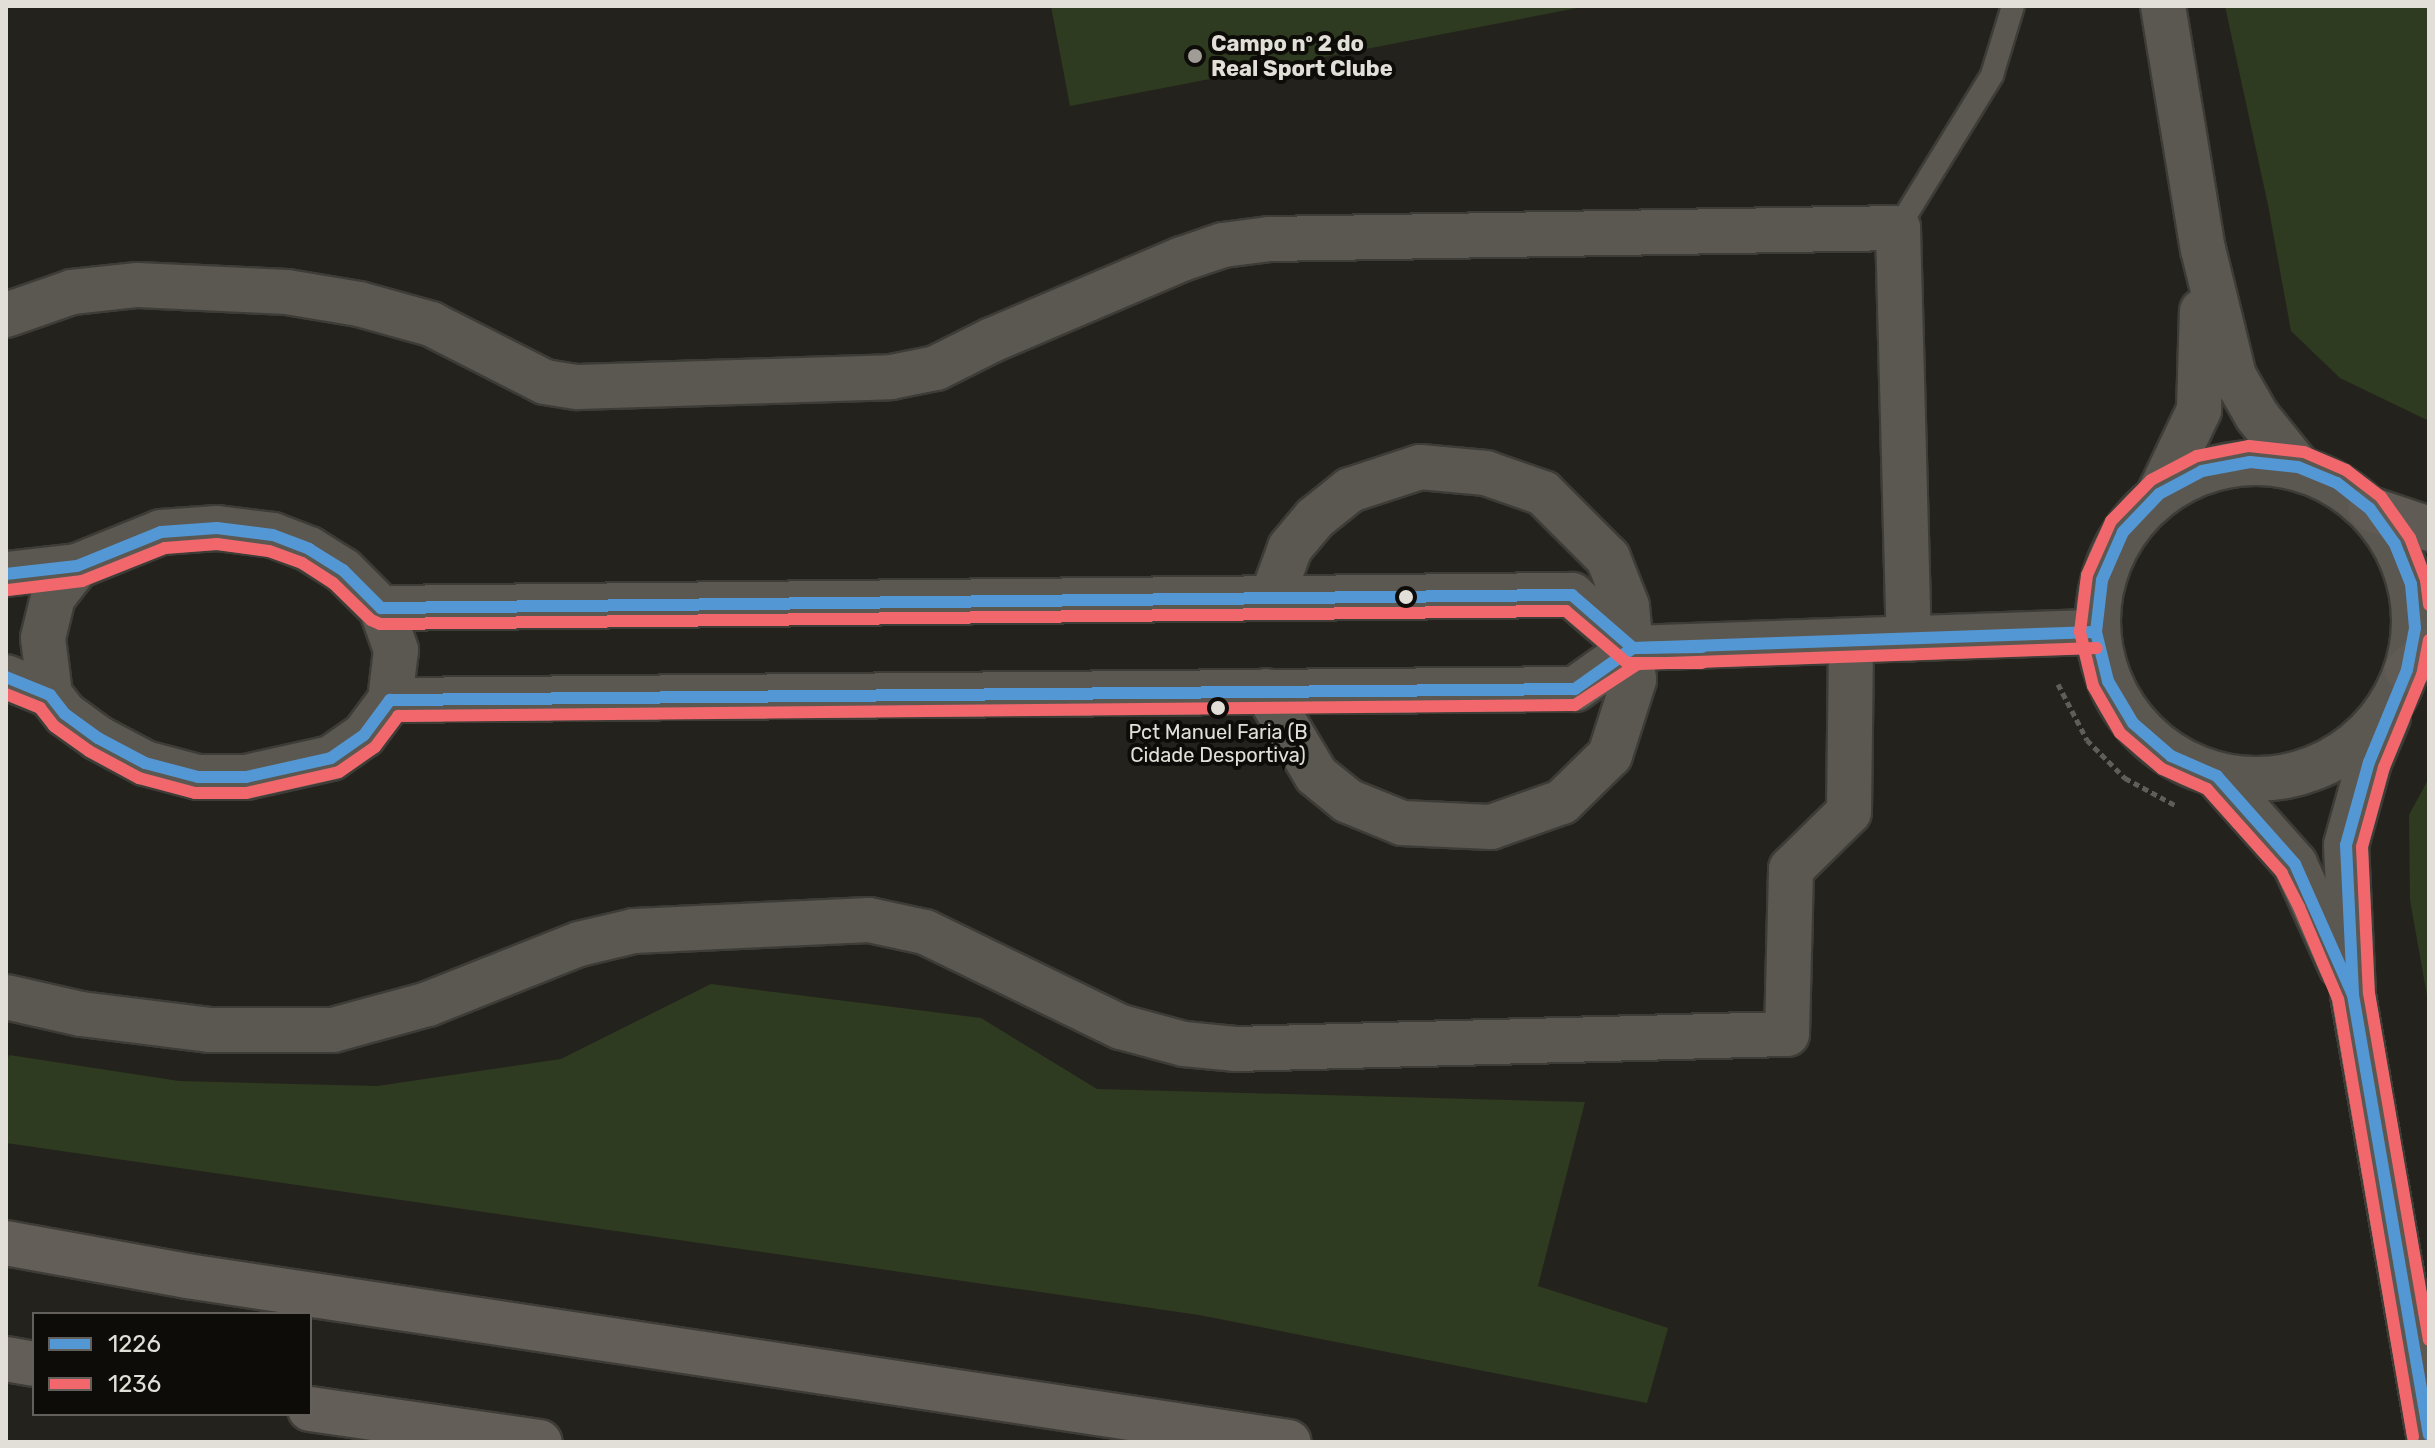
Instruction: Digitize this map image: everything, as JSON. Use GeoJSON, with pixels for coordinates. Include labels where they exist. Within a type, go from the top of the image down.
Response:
{"type":"FeatureCollection","features":[{"type":"Feature","properties":{"kind":"highway"},"geometry":{"type":"LineString","coordinates":[[2370,509],[2429,529]]}},
{"type":"Feature","properties":{"kind":"highway"},"geometry":{"type":"LineString","coordinates":[[6,1243],[187,1276],[1289,1442]]}},
{"type":"Feature","properties":{"kind":"highway"},"geometry":{"type":"LineString","coordinates":[[6,1359],[32,1364]]}},
{"type":"Feature","properties":{"kind":"highway"},"geometry":{"type":"LineString","coordinates":[[312,1409],[540,1442]]}},
{"type":"Feature","properties":{"kind":"street"},"geometry":{"type":"LineString","coordinates":[[2163,6],[2203,249],[2234,376],[2257,416],[2298,467]]}},
{"type":"Feature","properties":{"kind":"street"},"geometry":{"type":"LineString","coordinates":[[6,315],[72,292],[138,285],[287,292],[359,304],[431,324],[545,382],[578,387],[891,377],[936,368],[992,340],[1182,259],[1223,245],[1269,239],[1898,228],[1909,639]]}},
{"type":"Feature","properties":{"kind":"street"},"geometry":{"type":"LineString","coordinates":[[2203,249],[2199,410],[2159,494],[2123,532],[2102,580],[2096,632],[2108,681],[2133,723],[2171,756],[2217,776],[2269,781],[2320,768],[2364,738],[2411,672]]}},
{"type":"Feature","properties":{"kind":"street"},"geometry":{"type":"LineString","coordinates":[[2159,494],[2202,471],[2250,462],[2298,467],[2337,483],[2370,509],[2395,544],[2411,584],[2415,628],[2411,672],[2369,762],[2346,845],[2353,995],[2429,1434]]}},
{"type":"Feature","properties":{"kind":"street"},"geometry":{"type":"LineString","coordinates":[[1266,691],[1316,775],[1348,801],[1402,823],[1491,827],[1562,802],[1610,755],[1634,680],[1627,606],[1608,558],[1543,493],[1486,473],[1420,467],[1350,490],[1315,518],[1290,548],[1272,597]]}},
{"type":"Feature","properties":{"kind":"street"},"geometry":{"type":"LineString","coordinates":[[6,574],[77,566],[161,532],[217,528],[273,535],[309,549],[343,570],[381,608],[396,650],[390,700],[364,735],[331,758],[246,777],[211,777],[145,763],[76,722],[50,695],[6,677]]}},
{"type":"Feature","properties":{"kind":"street"},"geometry":{"type":"LineString","coordinates":[[50,695],[43,638],[53,597],[77,566]]}},
{"type":"Feature","properties":{"kind":"street"},"geometry":{"type":"LineString","coordinates":[[381,608],[1572,595],[1633,648]]}},
{"type":"Feature","properties":{"kind":"street"},"geometry":{"type":"LineString","coordinates":[[390,700],[1575,689],[1633,648],[1851,643],[2096,632]]}},
{"type":"Feature","properties":{"kind":"street"},"geometry":{"type":"LineString","coordinates":[[6,997],[81,1014],[209,1030],[333,1030],[428,1004],[579,944],[634,931],[869,920],[925,932],[1121,1027],[1184,1044],[1235,1049],[1787,1034],[1791,869],[1849,812],[1851,643]]}},
{"type":"Feature","properties":{"kind":"street"},"geometry":{"type":"LineString","coordinates":[[2217,776],[2295,864],[2314,900],[2353,995]]}},
{"type":"Feature","properties":{"kind":"lane"},"geometry":{"type":"LineString","coordinates":[[1898,228],[1992,75],[2013,6]]}},
{"type":"Feature","properties":{"kind":"path"},"geometry":{"type":"LineString","coordinates":[[2057,681],[2087,740],[2125,778],[2187,812]]}},
{"type":"Feature","properties":{"kind":"green space","name":"Campo nº 2 do Real Sport Clube"},"geometry":{"type":"Polygon","coordinates":[[[1051,6],[1588,6],[1070,106],[1051,6]]]}},
{"type":"Feature","properties":{"kind":"green space"},"geometry":{"type":"Polygon","coordinates":[[[2225,6],[2429,6],[2429,421],[2340,378],[2291,331],[2268,205],[2225,6]]]}},
{"type":"Feature","properties":{"kind":"green space"},"geometry":{"type":"Polygon","coordinates":[[[2429,778],[2429,1007],[2410,900],[2409,815],[2429,778]]]}},
{"type":"Feature","properties":{"kind":"green space"},"geometry":{"type":"Polygon","coordinates":[[[711,984],[981,1018],[1097,1089],[1585,1102],[1538,1286],[1668,1328],[1647,1403],[1199,1315],[6,1143],[6,1064],[9,1055],[179,1081],[377,1086],[561,1059],[711,984]]]}},
{"type":"Feature","properties":{"kind":"transit line","name":"1236"},"geometry":{"type":"LineString","coordinates":[[2413,1437],[2338,999],[2282,873],[2207,789],[2162,769],[2120,733],[2093,686],[2080,632],[2087,575],[2111,521],[2151,480],[2197,456],[2249,446],[2304,452],[2346,470],[2381,497],[2410,538],[2426,580],[2429,605]]}},
{"type":"Feature","properties":{"kind":"transit line","name":"1226"},"geometry":{"type":"LineString","coordinates":[[2250,462],[2298,467],[2337,483],[2370,509],[2395,544],[2411,584],[2415,628],[2407,670],[2369,762],[2346,845],[2353,995],[2295,864],[2217,776],[2171,756],[2133,723],[2108,681],[2096,632],[2102,580],[2123,532],[2159,494],[2202,471],[2250,462]]}},
{"type":"Feature","properties":{"kind":"transit line","name":"1226"},"geometry":{"type":"LineString","coordinates":[[6,574],[77,566],[161,532],[217,528],[273,535],[309,549],[343,570],[381,608],[1572,595],[1633,648],[1702,647]]}},
{"type":"Feature","properties":{"kind":"transit line","name":"1236"},"geometry":{"type":"LineString","coordinates":[[8,590],[82,581],[165,548],[217,544],[269,551],[302,563],[333,583],[371,620],[380,624],[1566,611],[1627,663],[1702,663]]}},
{"type":"Feature","properties":{"kind":"transit line","name":"1226"},"geometry":{"type":"LineString","coordinates":[[6,677],[50,695],[65,714],[98,738],[145,763],[198,777],[246,777],[331,758],[364,735],[390,700],[1575,689],[1633,648],[2096,632]]}},
{"type":"Feature","properties":{"kind":"transit line","name":"1236"},"geometry":{"type":"LineString","coordinates":[[2429,640],[2422,675],[2384,767],[2362,847],[2369,993],[2429,1340]]}},
{"type":"Feature","properties":{"kind":"transit line","name":"1236"},"geometry":{"type":"LineString","coordinates":[[6,694],[40,708],[54,726],[89,751],[139,778],[195,793],[246,793],[339,772],[375,747],[398,716],[1575,705],[1638,664],[2097,648]]}},
{"type":"Feature","properties":{"kind":"transit line","name":"1226"},"geometry":{"type":"LineString","coordinates":[[2353,995],[2429,1434]]}},
{"type":"Feature","properties":{"kind":"place","name":"Campo nº 2 do Real Sport Clube"},"geometry":{"type":"Point","coordinates":[1195,56]}},
{"type":"Feature","properties":{"kind":"place","name":"Pct Manuel Faria (B Cidade Desportiva)"},"geometry":{"type":"Point","coordinates":[1218,708]}}]}
